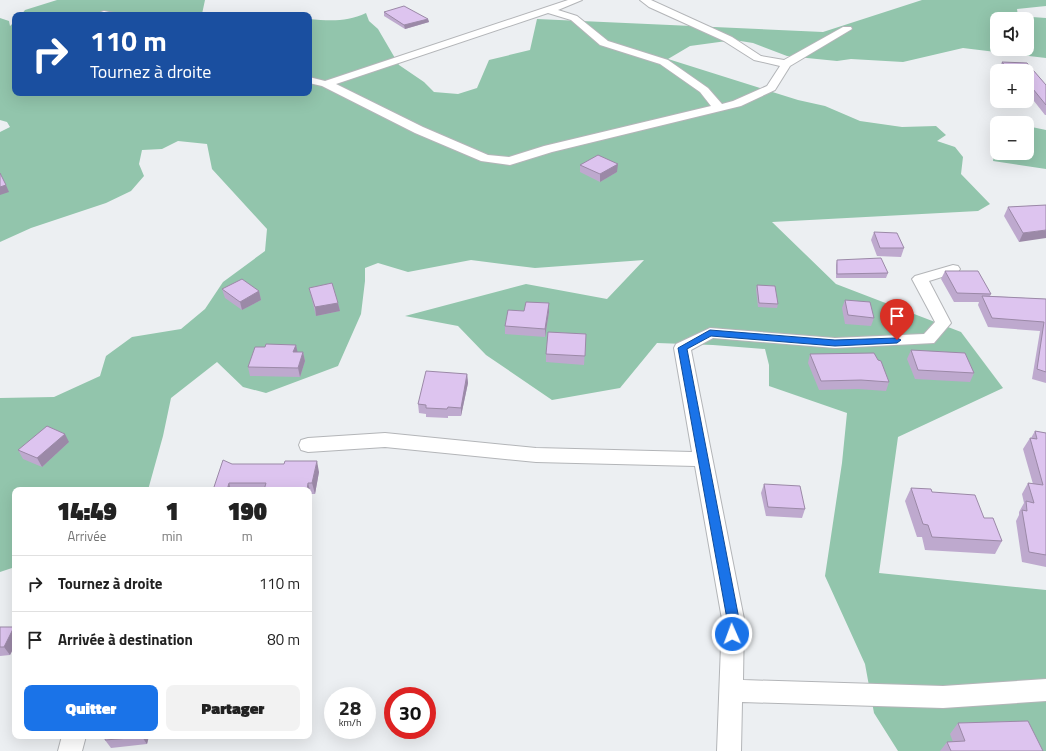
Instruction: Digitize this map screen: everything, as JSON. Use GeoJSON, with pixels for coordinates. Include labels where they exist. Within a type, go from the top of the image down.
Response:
{"type":"FeatureCollection","features":[{"type":"Feature","properties":{"kind":"street"},"geometry":{"type":"LineString","coordinates":[[326,84],[546,9],[577,0]]}},
{"type":"Feature","properties":{"kind":"street"},"geometry":{"type":"LineString","coordinates":[[645,0],[652,5],[728,39],[758,58],[786,64]]}},
{"type":"Feature","properties":{"kind":"street"},"geometry":{"type":"LineString","coordinates":[[546,9],[574,18],[604,42],[664,62],[704,90],[720,108]]}},
{"type":"Feature","properties":{"kind":"street"},"geometry":{"type":"LineString","coordinates":[[312,81],[326,84],[420,130],[485,158],[510,161],[548,149],[737,104],[770,88],[786,64],[847,29]]}},
{"type":"Feature","properties":{"kind":"street"},"geometry":{"type":"LineString","coordinates":[[729,751],[733,619],[682,348],[710,333],[835,343],[928,339],[943,323],[920,279],[953,269]]}},
{"type":"Feature","properties":{"kind":"street"},"geometry":{"type":"LineString","coordinates":[[308,445],[385,440],[536,455],[702,459]]}},
{"type":"Feature","properties":{"kind":"street"},"geometry":{"type":"LineString","coordinates":[[731,691],[943,697],[1046,690]]}},
{"type":"Feature","properties":{"kind":"street"},"geometry":{"type":"LineString","coordinates":[[70,751],[73,739]]}},
{"type":"Feature","properties":{"kind":"green space"},"geometry":{"type":"Polygon","coordinates":[[[57,0],[205,0],[202,12],[23,12],[25,10],[57,0]]]}},
{"type":"Feature","properties":{"kind":"green space"},"geometry":{"type":"Polygon","coordinates":[[[922,0],[1046,0],[1046,6],[1017,9],[1017,12],[990,12],[990,51],[963,48],[903,62],[851,59],[837,61],[787,56],[753,43],[734,40],[690,46],[668,59],[798,100],[825,106],[860,121],[902,127],[936,126],[946,135],[937,141],[955,147],[963,157],[961,174],[990,204],[978,211],[772,222],[836,284],[961,332],[1003,388],[898,437],[879,573],[1046,590],[1046,751],[898,751],[874,713],[865,664],[825,576],[842,463],[847,413],[769,386],[769,365],[765,349],[657,343],[620,388],[552,400],[486,355],[458,326],[405,316],[526,284],[607,299],[644,260],[535,268],[471,260],[408,272],[378,263],[365,268],[361,314],[338,366],[266,393],[243,387],[217,362],[171,398],[163,436],[149,487],[12,487],[12,568],[0,572],[0,398],[54,397],[100,376],[106,356],[132,337],[181,329],[205,309],[223,282],[265,251],[267,229],[212,169],[207,144],[178,141],[162,149],[142,150],[139,164],[144,176],[131,191],[106,203],[31,228],[0,242],[0,132],[10,127],[7,122],[0,120],[0,18],[9,21],[10,26],[12,24],[12,96],[312,96],[312,19],[338,20],[352,18],[366,13],[369,21],[378,29],[399,65],[424,82],[434,92],[458,94],[477,88],[489,60],[530,50],[537,19],[823,32],[922,0]]]}},
{"type":"Feature","properties":{"kind":"green space"},"geometry":{"type":"Polygon","coordinates":[[[1034,17],[1046,18],[1046,58],[1029,56],[1034,56],[1034,17]]]}},
{"type":"Feature","properties":{"kind":"green space"},"geometry":{"type":"Polygon","coordinates":[[[1034,127],[1046,130],[1046,169],[993,161],[1034,160],[1034,127]]]}},
{"type":"Feature","properties":{"kind":"building"},"geometry":{"type":"Polygon","coordinates":[[[404,6],[428,19],[404,25],[384,12],[404,6]]]}},
{"type":"Feature","properties":{"kind":"building"},"geometry":{"type":"Polygon","coordinates":[[[1002,62],[1028,64],[1004,64],[1002,62]]]}},
{"type":"Feature","properties":{"kind":"building"},"geometry":{"type":"Polygon","coordinates":[[[1034,71],[1046,85],[1046,105],[1034,90],[1034,71]]]}},
{"type":"Feature","properties":{"kind":"building"},"geometry":{"type":"Polygon","coordinates":[[[598,155],[618,164],[600,174],[580,165],[598,155]]]}},
{"type":"Feature","properties":{"kind":"building"},"geometry":{"type":"Polygon","coordinates":[[[0,173],[6,185],[0,187],[0,173]]]}},
{"type":"Feature","properties":{"kind":"building"},"geometry":{"type":"Polygon","coordinates":[[[1046,205],[1046,230],[1023,233],[1008,207],[1046,205]]]}},
{"type":"Feature","properties":{"kind":"building"},"geometry":{"type":"Polygon","coordinates":[[[874,232],[897,233],[904,248],[880,248],[874,232]]]}},
{"type":"Feature","properties":{"kind":"building"},"geometry":{"type":"Polygon","coordinates":[[[881,258],[888,273],[837,274],[837,260],[881,258]]]}},
{"type":"Feature","properties":{"kind":"building"},"geometry":{"type":"Polygon","coordinates":[[[945,271],[978,271],[991,294],[957,293],[945,271]]]}},
{"type":"Feature","properties":{"kind":"building"},"geometry":{"type":"Polygon","coordinates":[[[242,279],[259,291],[240,302],[222,289],[242,279]]]}},
{"type":"Feature","properties":{"kind":"building"},"geometry":{"type":"Polygon","coordinates":[[[332,283],[338,303],[315,307],[309,288],[332,283]]]}},
{"type":"Feature","properties":{"kind":"building"},"geometry":{"type":"Polygon","coordinates":[[[757,285],[775,286],[778,304],[759,303],[757,285]]]}},
{"type":"Feature","properties":{"kind":"building"},"geometry":{"type":"Polygon","coordinates":[[[982,296],[1046,299],[1046,372],[1037,369],[1044,322],[992,318],[982,296]]]}},
{"type":"Feature","properties":{"kind":"building"},"geometry":{"type":"Polygon","coordinates":[[[845,300],[870,302],[874,318],[848,315],[845,300]]]}},
{"type":"Feature","properties":{"kind":"building"},"geometry":{"type":"Polygon","coordinates":[[[526,302],[549,303],[545,329],[505,326],[508,310],[524,311],[526,302]]]}},
{"type":"Feature","properties":{"kind":"building"},"geometry":{"type":"Polygon","coordinates":[[[548,332],[586,334],[585,356],[546,354],[548,332]]]}},
{"type":"Feature","properties":{"kind":"building"},"geometry":{"type":"Polygon","coordinates":[[[266,344],[296,345],[293,352],[303,352],[298,368],[248,367],[255,347],[265,347],[266,344]]]}},
{"type":"Feature","properties":{"kind":"building"},"geometry":{"type":"Polygon","coordinates":[[[911,350],[965,353],[974,373],[918,370],[911,350]]]}},
{"type":"Feature","properties":{"kind":"building"},"geometry":{"type":"Polygon","coordinates":[[[874,353],[878,360],[881,361],[889,382],[861,380],[821,381],[810,354],[874,353]]]}},
{"type":"Feature","properties":{"kind":"building"},"geometry":{"type":"Polygon","coordinates":[[[426,371],[467,374],[461,408],[426,408],[426,405],[418,404],[426,371]]]}},
{"type":"Feature","properties":{"kind":"building"},"geometry":{"type":"Polygon","coordinates":[[[47,426],[65,434],[37,458],[18,450],[47,426]]]}},
{"type":"Feature","properties":{"kind":"building"},"geometry":{"type":"Polygon","coordinates":[[[1035,431],[1046,433],[1046,555],[1029,552],[1022,510],[1027,511],[1026,501],[1034,503],[1028,483],[1043,485],[1030,438],[1037,439],[1035,431]]]}},
{"type":"Feature","properties":{"kind":"building"},"geometry":{"type":"Polygon","coordinates":[[[223,460],[232,464],[284,464],[285,461],[317,461],[312,483],[308,483],[307,487],[265,487],[266,483],[229,483],[228,487],[214,487],[223,460]]]}},
{"type":"Feature","properties":{"kind":"building"},"geometry":{"type":"Polygon","coordinates":[[[764,484],[800,486],[805,509],[768,507],[764,484]]]}},
{"type":"Feature","properties":{"kind":"building"},"geometry":{"type":"Polygon","coordinates":[[[911,488],[931,489],[932,492],[975,495],[984,518],[993,518],[1002,541],[932,537],[928,525],[923,524],[911,488]]]}},
{"type":"Feature","properties":{"kind":"building"},"geometry":{"type":"Polygon","coordinates":[[[0,627],[12,627],[12,631],[4,647],[0,647],[0,627]]]}},
{"type":"Feature","properties":{"kind":"building"},"geometry":{"type":"Polygon","coordinates":[[[1028,721],[1043,751],[951,751],[947,742],[965,741],[958,723],[1028,721]]]}},
{"type":"Feature","properties":{"kind":"route"},"geometry":{"type":"LineString","coordinates":[[732,634],[733,619],[698,440],[682,348],[710,333],[835,343],[897,340]]}}]}
